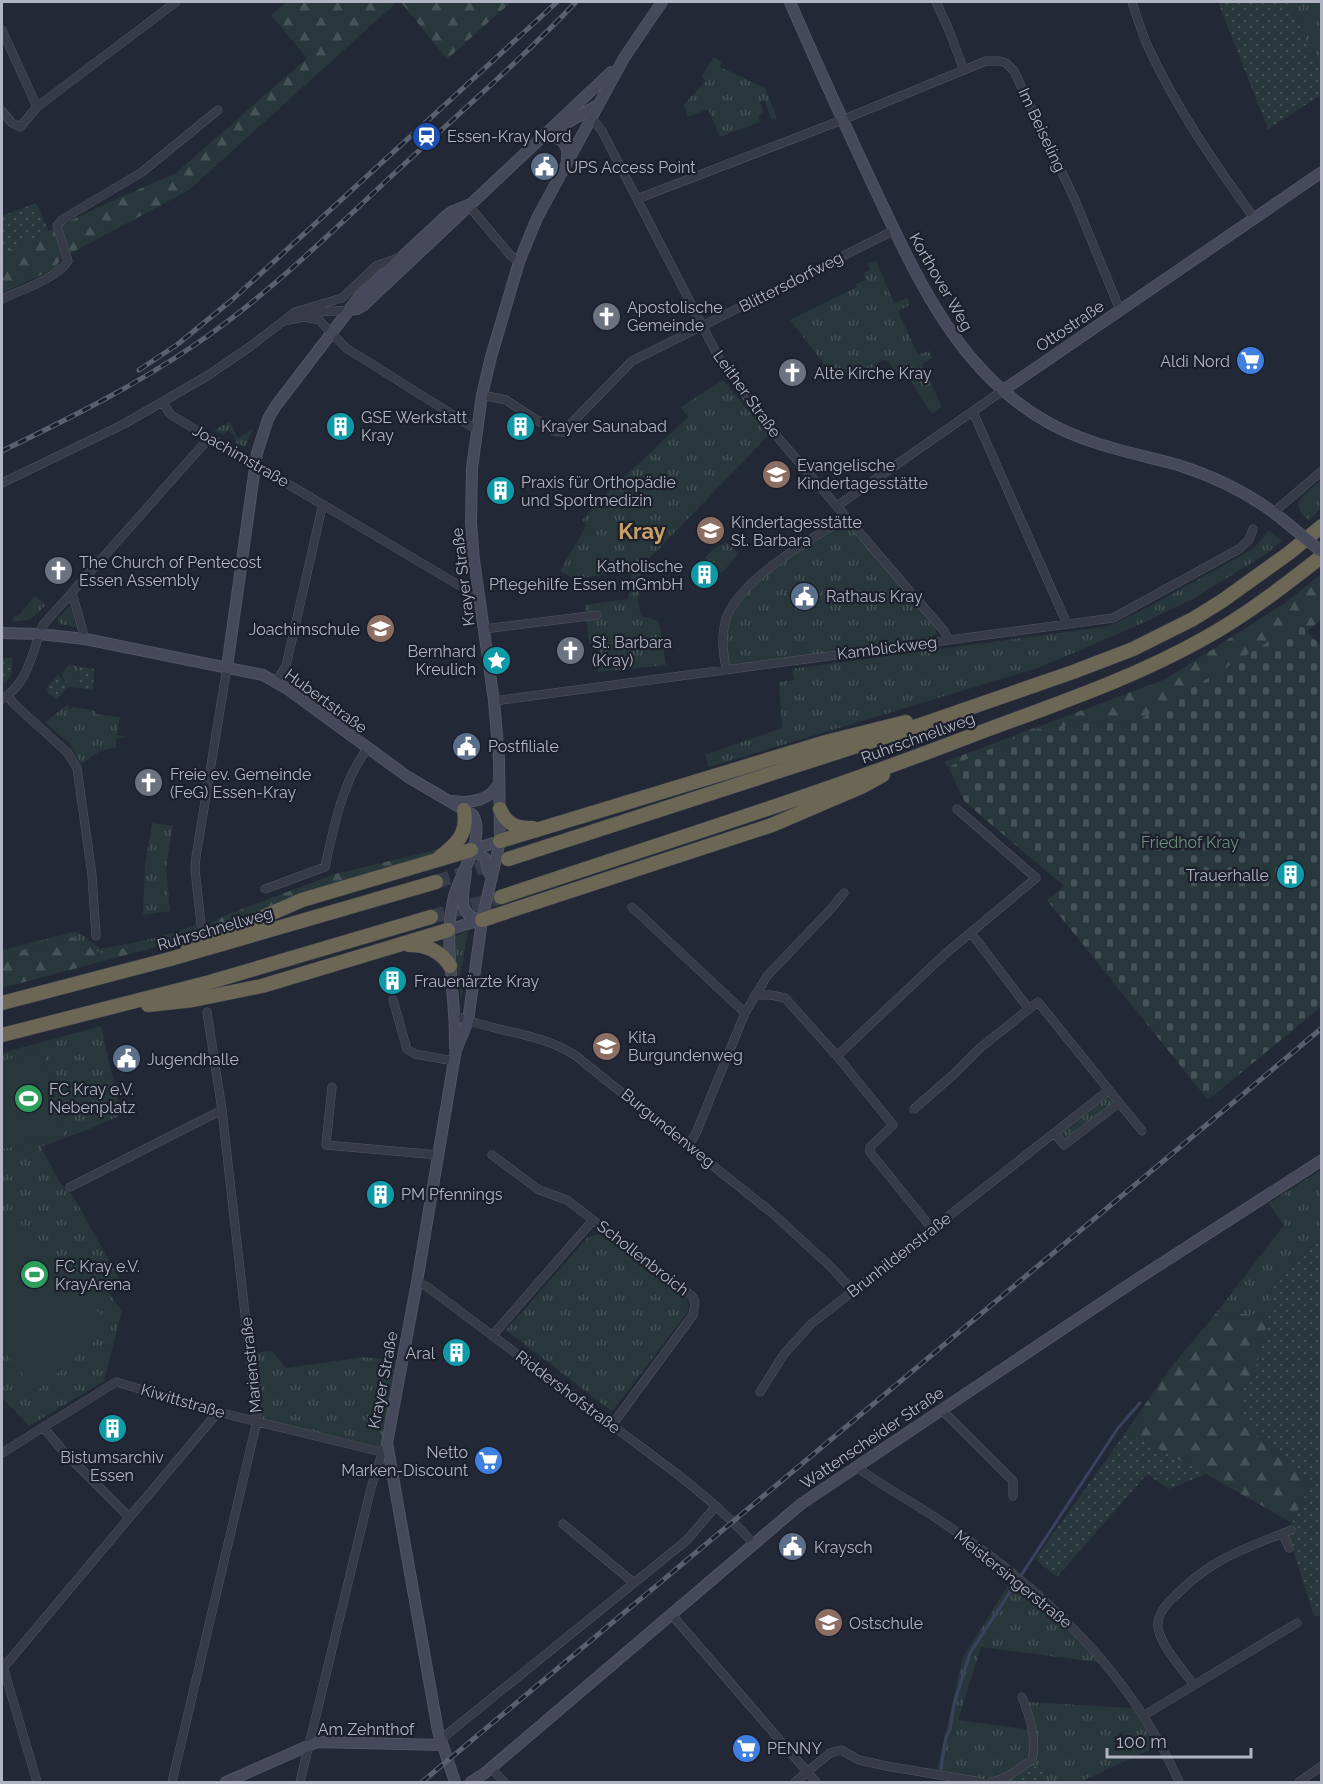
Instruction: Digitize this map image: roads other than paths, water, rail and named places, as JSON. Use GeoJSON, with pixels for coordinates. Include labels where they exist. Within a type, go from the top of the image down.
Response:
{"type":"FeatureCollection","features":[{"type":"Feature","properties":{"kind":"highway","name":"Ruhrschnellweg"},"geometry":{"type":"LineString","coordinates":[[508,859],[964,711],[1073,672],[1163,635],[1193,619],[1257,577],[1322,526]]}},
{"type":"Feature","properties":{"kind":"highway","name":"Ruhrschnellweg"},"geometry":{"type":"LineString","coordinates":[[501,897],[911,759],[1118,680],[1204,639],[1254,607],[1322,554]]}},
{"type":"Feature","properties":{"kind":"highway"},"geometry":{"type":"LineString","coordinates":[[500,841],[826,742],[897,724],[964,711]]}},
{"type":"Feature","properties":{"kind":"highway"},"geometry":{"type":"LineString","coordinates":[[482,920],[772,825],[863,786],[911,759]]}},
{"type":"Feature","properties":{"kind":"highway"},"geometry":{"type":"LineString","coordinates":[[500,808],[506,820],[517,827],[526,829],[553,825]]}},
{"type":"Feature","properties":{"kind":"highway"},"geometry":{"type":"LineString","coordinates":[[434,861],[459,839],[466,824],[464,810]]}},
{"type":"Feature","properties":{"kind":"highway"},"geometry":{"type":"LineString","coordinates":[[171,959],[208,936],[242,926],[302,900],[471,850]]}},
{"type":"Feature","properties":{"kind":"highway","name":"Ruhrschnellweg"},"geometry":{"type":"LineString","coordinates":[[2,1003],[171,959],[436,882]]}},
{"type":"Feature","properties":{"kind":"highway"},"geometry":{"type":"LineString","coordinates":[[2,1035],[210,982],[431,917]]}},
{"type":"Feature","properties":{"kind":"highway"},"geometry":{"type":"LineString","coordinates":[[105,1010],[193,1000],[262,986],[448,930]]}},
{"type":"Feature","properties":{"kind":"highway"},"geometry":{"type":"LineString","coordinates":[[401,946],[416,945],[427,948],[443,958],[450,966]]}},
{"type":"Feature","properties":{"kind":"main road"},"geometry":{"type":"LineString","coordinates":[[542,138],[588,115],[598,105],[624,58],[662,2]]}},
{"type":"Feature","properties":{"kind":"main road","name":"Korthover Weg"},"geometry":{"type":"LineString","coordinates":[[790,2],[842,120],[895,230],[940,317],[971,360],[1002,391],[1035,415],[1068,433],[1204,474],[1244,493],[1278,516],[1322,554]]}},
{"type":"Feature","properties":{"kind":"main road"},"geometry":{"type":"LineString","coordinates":[[348,310],[364,305],[624,58]]}},
{"type":"Feature","properties":{"kind":"main road","name":"Krayer Straße"},"geometry":{"type":"LineString","coordinates":[[455,1056],[468,1021],[482,920],[500,841],[494,701],[473,551],[470,497],[477,430],[491,357],[519,262],[537,218],[588,115]]}},
{"type":"Feature","properties":{"kind":"main road"},"geometry":{"type":"LineString","coordinates":[[542,138],[554,136],[562,140],[567,148],[567,161]]}},
{"type":"Feature","properties":{"kind":"main road","name":"Ottostraße"},"geometry":{"type":"LineString","coordinates":[[1002,391],[1322,172]]}},
{"type":"Feature","properties":{"kind":"main road"},"geometry":{"type":"LineString","coordinates":[[227,667],[234,651],[258,448],[274,407],[359,297],[449,214],[468,205]]}},
{"type":"Feature","properties":{"kind":"main road","name":"Hubertstraße"},"geometry":{"type":"LineString","coordinates":[[2,633],[85,639],[275,676],[367,749],[408,777],[464,810]]}},
{"type":"Feature","properties":{"kind":"main road"},"geometry":{"type":"LineString","coordinates":[[444,799],[465,802],[478,800],[493,792],[499,782]]}},
{"type":"Feature","properties":{"kind":"main road"},"geometry":{"type":"LineString","coordinates":[[464,810],[473,815],[477,823],[477,834],[471,850]]}},
{"type":"Feature","properties":{"kind":"main road"},"geometry":{"type":"LineString","coordinates":[[471,850],[500,841]]}},
{"type":"Feature","properties":{"kind":"main road"},"geometry":{"type":"LineString","coordinates":[[471,850],[485,858],[490,877]]}},
{"type":"Feature","properties":{"kind":"main road","name":"Krayer Straße"},"geometry":{"type":"LineString","coordinates":[[456,1782],[441,1742],[384,1448],[417,1282],[455,1056],[448,930],[458,883],[466,868],[471,850]]}},
{"type":"Feature","properties":{"kind":"main road"},"geometry":{"type":"LineString","coordinates":[[466,868],[464,909],[470,917],[482,920]]}},
{"type":"Feature","properties":{"kind":"main road"},"geometry":{"type":"LineString","coordinates":[[448,930],[482,920]]}},
{"type":"Feature","properties":{"kind":"main road","name":"Wattenscheider Straße"},"geometry":{"type":"LineString","coordinates":[[471,1782],[491,1768],[801,1504],[1136,1280],[1322,1160]]}},
{"type":"Feature","properties":{"kind":"main road","name":"Am Zehnthof"},"geometry":{"type":"LineString","coordinates":[[226,1782],[309,1744],[324,1741],[441,1742]]}},
{"type":"Feature","properties":{"kind":"street"},"geometry":{"type":"LineString","coordinates":[[2,111],[12,123],[20,127],[37,107],[176,2]]}},
{"type":"Feature","properties":{"kind":"street"},"geometry":{"type":"LineString","coordinates":[[936,2],[964,70]]}},
{"type":"Feature","properties":{"kind":"street"},"geometry":{"type":"LineString","coordinates":[[1132,2],[1149,48],[1168,87],[1191,127],[1254,218]]}},
{"type":"Feature","properties":{"kind":"street"},"geometry":{"type":"LineString","coordinates":[[2,30],[37,107]]}},
{"type":"Feature","properties":{"kind":"street","name":"Im Beiseling"},"geometry":{"type":"LineString","coordinates":[[637,199],[842,120],[986,61],[994,60],[1006,63],[1014,71],[1075,200],[1120,310]]}},
{"type":"Feature","properties":{"kind":"street"},"geometry":{"type":"LineString","coordinates":[[2,299],[39,282],[68,261],[57,226],[63,219],[142,172],[218,110]]}},
{"type":"Feature","properties":{"kind":"street","name":"Leither Straße"},"geometry":{"type":"LineString","coordinates":[[588,115],[602,130],[720,360],[742,392],[944,631],[949,640]]}},
{"type":"Feature","properties":{"kind":"street"},"geometry":{"type":"LineString","coordinates":[[468,205],[511,256],[519,262]]}},
{"type":"Feature","properties":{"kind":"street","name":"Blittersdorfweg"},"geometry":{"type":"LineString","coordinates":[[483,395],[506,400],[554,431],[563,432],[632,361],[895,230]]}},
{"type":"Feature","properties":{"kind":"street"},"geometry":{"type":"LineString","coordinates":[[2,483],[89,442],[162,402],[207,376],[295,312],[342,298],[376,266],[402,257]]}},
{"type":"Feature","properties":{"kind":"street"},"geometry":{"type":"LineString","coordinates":[[282,322],[311,311],[348,310]]}},
{"type":"Feature","properties":{"kind":"street"},"geometry":{"type":"LineString","coordinates":[[282,322],[313,317],[324,323],[346,348],[477,430]]}},
{"type":"Feature","properties":{"kind":"street","name":"Ottostraße"},"geometry":{"type":"LineString","coordinates":[[837,506],[1002,391]]}},
{"type":"Feature","properties":{"kind":"street","name":"Joachimstraße"},"geometry":{"type":"LineString","coordinates":[[162,402],[171,415],[479,597]]}},
{"type":"Feature","properties":{"kind":"street"},"geometry":{"type":"LineString","coordinates":[[973,412],[1067,624]]}},
{"type":"Feature","properties":{"kind":"street"},"geometry":{"type":"LineString","coordinates":[[96,936],[92,876],[77,768],[68,753],[4,697],[18,684],[32,660],[43,625],[209,438]]}},
{"type":"Feature","properties":{"kind":"street"},"geometry":{"type":"LineString","coordinates":[[1278,516],[1322,471]]}},
{"type":"Feature","properties":{"kind":"street"},"geometry":{"type":"LineString","coordinates":[[275,676],[286,666],[324,505]]}},
{"type":"Feature","properties":{"kind":"street"},"geometry":{"type":"LineString","coordinates":[[726,669],[722,642],[727,617],[742,593],[762,575],[846,517]]}},
{"type":"Feature","properties":{"kind":"street","name":"Kamblickweg"},"geometry":{"type":"LineString","coordinates":[[494,701],[1113,618],[1239,549],[1249,540],[1253,530]]}},
{"type":"Feature","properties":{"kind":"street"},"geometry":{"type":"LineString","coordinates":[[72,593],[85,639]]}},
{"type":"Feature","properties":{"kind":"street"},"geometry":{"type":"LineString","coordinates":[[484,629],[597,615]]}},
{"type":"Feature","properties":{"kind":"street"},"geometry":{"type":"LineString","coordinates":[[201,924],[195,869],[196,857],[227,667]]}},
{"type":"Feature","properties":{"kind":"street"},"geometry":{"type":"LineString","coordinates":[[265,888],[325,867],[347,786],[356,764],[367,749]]}},
{"type":"Feature","properties":{"kind":"street"},"geometry":{"type":"LineString","coordinates":[[837,1056],[945,954],[1036,878],[957,809]]}},
{"type":"Feature","properties":{"kind":"street"},"geometry":{"type":"LineString","coordinates":[[689,1145],[745,1013],[755,995],[767,976],[830,910],[844,892]]}},
{"type":"Feature","properties":{"kind":"street"},"geometry":{"type":"LineString","coordinates":[[632,908],[745,1013]]}},
{"type":"Feature","properties":{"kind":"street"},"geometry":{"type":"LineString","coordinates":[[970,933],[1029,1009]]}},
{"type":"Feature","properties":{"kind":"street"},"geometry":{"type":"LineString","coordinates":[[755,995],[784,998],[837,1056],[893,1125],[874,1140],[870,1152],[933,1230]]}},
{"type":"Feature","properties":{"kind":"street"},"geometry":{"type":"LineString","coordinates":[[393,1000],[404,1041],[410,1052],[455,1056]]}},
{"type":"Feature","properties":{"kind":"street"},"geometry":{"type":"LineString","coordinates":[[914,1109],[953,1076],[980,1048],[1038,1002],[1142,1131]]}},
{"type":"Feature","properties":{"kind":"street","name":"Marienstraße"},"geometry":{"type":"LineString","coordinates":[[172,1782],[257,1421],[222,1110],[207,1012]]}},
{"type":"Feature","properties":{"kind":"street","name":"Burgundenweg"},"geometry":{"type":"LineString","coordinates":[[454,1014],[468,1021],[546,1040],[570,1052],[689,1145],[782,1222],[830,1266],[853,1291]]}},
{"type":"Feature","properties":{"kind":"street"},"geometry":{"type":"LineString","coordinates":[[332,1087],[326,1145],[439,1155]]}},
{"type":"Feature","properties":{"kind":"street","name":"Brunhildenstraße"},"geometry":{"type":"LineString","coordinates":[[760,1392],[784,1354],[812,1324],[1109,1090]]}},
{"type":"Feature","properties":{"kind":"street"},"geometry":{"type":"LineString","coordinates":[[1055,1134],[1064,1145],[1119,1103]]}},
{"type":"Feature","properties":{"kind":"street"},"geometry":{"type":"LineString","coordinates":[[70,1187],[222,1110]]}},
{"type":"Feature","properties":{"kind":"street","name":"Schollenbroich"},"geometry":{"type":"LineString","coordinates":[[492,1155],[539,1190],[567,1200],[692,1296],[696,1302],[693,1315],[612,1425]]}},
{"type":"Feature","properties":{"kind":"street"},"geometry":{"type":"LineString","coordinates":[[493,1335],[593,1220]]}},
{"type":"Feature","properties":{"kind":"street","name":"Riddershofstraße"},"geometry":{"type":"LineString","coordinates":[[417,1282],[426,1286],[493,1335],[612,1425],[730,1517],[753,1543]]}},
{"type":"Feature","properties":{"kind":"street","name":"Kiwittstraße"},"geometry":{"type":"LineString","coordinates":[[2,1453],[116,1382],[218,1412],[384,1448]]}},
{"type":"Feature","properties":{"kind":"street"},"geometry":{"type":"LineString","coordinates":[[942,1410],[1012,1482],[1013,1496]]}},
{"type":"Feature","properties":{"kind":"street"},"geometry":{"type":"LineString","coordinates":[[37,1782],[2,1666],[218,1412]]}},
{"type":"Feature","properties":{"kind":"street"},"geometry":{"type":"LineString","coordinates":[[44,1428],[58,1446],[129,1517]]}},
{"type":"Feature","properties":{"kind":"street"},"geometry":{"type":"LineString","coordinates":[[300,1782],[371,1488],[384,1448]]}},
{"type":"Feature","properties":{"kind":"street","name":"Meistersingerstraße"},"geometry":{"type":"LineString","coordinates":[[857,1467],[945,1524],[1006,1568],[1077,1632],[1111,1670],[1143,1716],[1179,1782]]}},
{"type":"Feature","properties":{"kind":"street"},"geometry":{"type":"LineString","coordinates":[[441,1742],[687,1540],[716,1506]]}},
{"type":"Feature","properties":{"kind":"street"},"geometry":{"type":"LineString","coordinates":[[563,1524],[634,1583]]}},
{"type":"Feature","properties":{"kind":"street"},"geometry":{"type":"LineString","coordinates":[[1194,1685],[1161,1639],[1158,1618],[1161,1611],[1188,1583],[1218,1561],[1287,1531],[1289,1548]]}},
{"type":"Feature","properties":{"kind":"street"},"geometry":{"type":"LineString","coordinates":[[670,1614],[816,1782]]}},
{"type":"Feature","properties":{"kind":"street"},"geometry":{"type":"LineString","coordinates":[[1143,1716],[1297,1623]]}},
{"type":"Feature","properties":{"kind":"street"},"geometry":{"type":"LineString","coordinates":[[991,1782],[1005,1778],[1032,1760],[1034,1752],[1032,1723],[1022,1697]]}},
{"type":"Feature","properties":{"kind":"street"},"geometry":{"type":"LineString","coordinates":[[795,1782],[830,1753],[842,1749],[859,1760],[981,1782]]}},
{"type":"Feature","properties":{"kind":"street"},"geometry":{"type":"LineString","coordinates":[[1299,1782],[1322,1766]]}},
{"type":"Feature","properties":{"kind":"street"},"geometry":{"type":"LineString","coordinates":[[491,1768],[504,1782]]}},
{"type":"Feature","properties":{"kind":"waterway"},"geometry":{"type":"LineString","coordinates":[[941,1769],[954,1704],[970,1653],[1118,1428],[1140,1403]]}},
{"type":"Feature","properties":{"kind":"tunnel"},"geometry":{"type":"LineString","coordinates":[[436,882],[498,862]]}},
{"type":"Feature","properties":{"kind":"tunnel"},"geometry":{"type":"LineString","coordinates":[[431,917],[501,897]]}},
{"type":"Feature","properties":{"kind":"railway"},"geometry":{"type":"LineString","coordinates":[[139,370],[178,344],[233,299],[557,2]]}},
{"type":"Feature","properties":{"kind":"railway"},"geometry":{"type":"LineString","coordinates":[[2,451],[149,374],[196,344],[250,304],[300,261],[488,87],[576,2]]}},
{"type":"Feature","properties":{"kind":"railway"},"geometry":{"type":"LineString","coordinates":[[422,1782],[1322,1028]]}},
{"type":"Feature","properties":{"kind":"place","name":"Essen-Kray Nord"},"geometry":{"type":"Point","coordinates":[426,136]}},
{"type":"Feature","properties":{"kind":"place","name":"UPS Access Point"},"geometry":{"type":"Point","coordinates":[545,167]}},
{"type":"Feature","properties":{"kind":"place","name":"Apostolische Gemeinde"},"geometry":{"type":"Point","coordinates":[606,316]}},
{"type":"Feature","properties":{"kind":"place","name":"Aldi Nord"},"geometry":{"type":"Point","coordinates":[1251,361]}},
{"type":"Feature","properties":{"kind":"place","name":"Alte Kirche Kray"},"geometry":{"type":"Point","coordinates":[793,373]}},
{"type":"Feature","properties":{"kind":"place","name":"GSE Werkstatt Kray"},"geometry":{"type":"Point","coordinates":[340,426]}},
{"type":"Feature","properties":{"kind":"place","name":"Krayer Saunabad"},"geometry":{"type":"Point","coordinates":[520,426]}},
{"type":"Feature","properties":{"kind":"place","name":"Evangelische Kindertagesstätte"},"geometry":{"type":"Point","coordinates":[776,474]}},
{"type":"Feature","properties":{"kind":"place","name":"Praxis für Orthopädie und Sportmedizin"},"geometry":{"type":"Point","coordinates":[500,491]}},
{"type":"Feature","properties":{"kind":"place","name":"Kindertagesstätte St. Barbara"},"geometry":{"type":"Point","coordinates":[710,531]}},
{"type":"Feature","properties":{"kind":"place","name":"The Church of Pentecost Essen Assembly"},"geometry":{"type":"Point","coordinates":[58,571]}},
{"type":"Feature","properties":{"kind":"place","name":"Katholische Pflegehilfe Essen mGmbH"},"geometry":{"type":"Point","coordinates":[704,575]}},
{"type":"Feature","properties":{"kind":"place","name":"Rathaus Kray"},"geometry":{"type":"Point","coordinates":[805,596]}},
{"type":"Feature","properties":{"kind":"place","name":"Joachimschule"},"geometry":{"type":"Point","coordinates":[381,629]}},
{"type":"Feature","properties":{"kind":"place","name":"St. Barbara (Kray)"},"geometry":{"type":"Point","coordinates":[571,651]}},
{"type":"Feature","properties":{"kind":"place","name":"Bernhard Kreulich"},"geometry":{"type":"Point","coordinates":[497,660]}},
{"type":"Feature","properties":{"kind":"place","name":"Postfiliale"},"geometry":{"type":"Point","coordinates":[467,746]}},
{"type":"Feature","properties":{"kind":"place","name":"Freie ev. Gemeinde (FeG) Essen-Kray"},"geometry":{"type":"Point","coordinates":[149,783]}},
{"type":"Feature","properties":{"kind":"place","name":"Trauerhalle"},"geometry":{"type":"Point","coordinates":[1290,875]}},
{"type":"Feature","properties":{"kind":"place","name":"Frauenärzte Kray"},"geometry":{"type":"Point","coordinates":[393,981]}},
{"type":"Feature","properties":{"kind":"place","name":"Kita Burgundenweg"},"geometry":{"type":"Point","coordinates":[607,1046]}},
{"type":"Feature","properties":{"kind":"place","name":"Jugendhalle"},"geometry":{"type":"Point","coordinates":[126,1059]}},
{"type":"Feature","properties":{"kind":"place","name":"FC Kray e.V. Nebenplatz"},"geometry":{"type":"Point","coordinates":[28,1098]}},
{"type":"Feature","properties":{"kind":"place","name":"PM Pfennings"},"geometry":{"type":"Point","coordinates":[380,1194]}},
{"type":"Feature","properties":{"kind":"place","name":"FC Kray e.V. KrayArena"},"geometry":{"type":"Point","coordinates":[34,1275]}},
{"type":"Feature","properties":{"kind":"place","name":"Aral"},"geometry":{"type":"Point","coordinates":[456,1353]}},
{"type":"Feature","properties":{"kind":"place","name":"Bistumsarchiv Essen"},"geometry":{"type":"Point","coordinates":[112,1429]}},
{"type":"Feature","properties":{"kind":"place","name":"Netto Marken-Discount"},"geometry":{"type":"Point","coordinates":[489,1461]}},
{"type":"Feature","properties":{"kind":"place","name":"Kraysch"},"geometry":{"type":"Point","coordinates":[793,1547]}},
{"type":"Feature","properties":{"kind":"place","name":"Ostschule"},"geometry":{"type":"Point","coordinates":[828,1623]}},
{"type":"Feature","properties":{"kind":"place","name":"PENNY"},"geometry":{"type":"Point","coordinates":[746,1748]}},
{"type":"Feature","properties":{"kind":"district","name":"Kray"},"geometry":{"type":"Point","coordinates":[642,531]}},
{"type":"Feature","properties":{"kind":"park label","name":"Friedhof Kray"},"geometry":{"type":"Point","coordinates":[1190,842]}}]}
